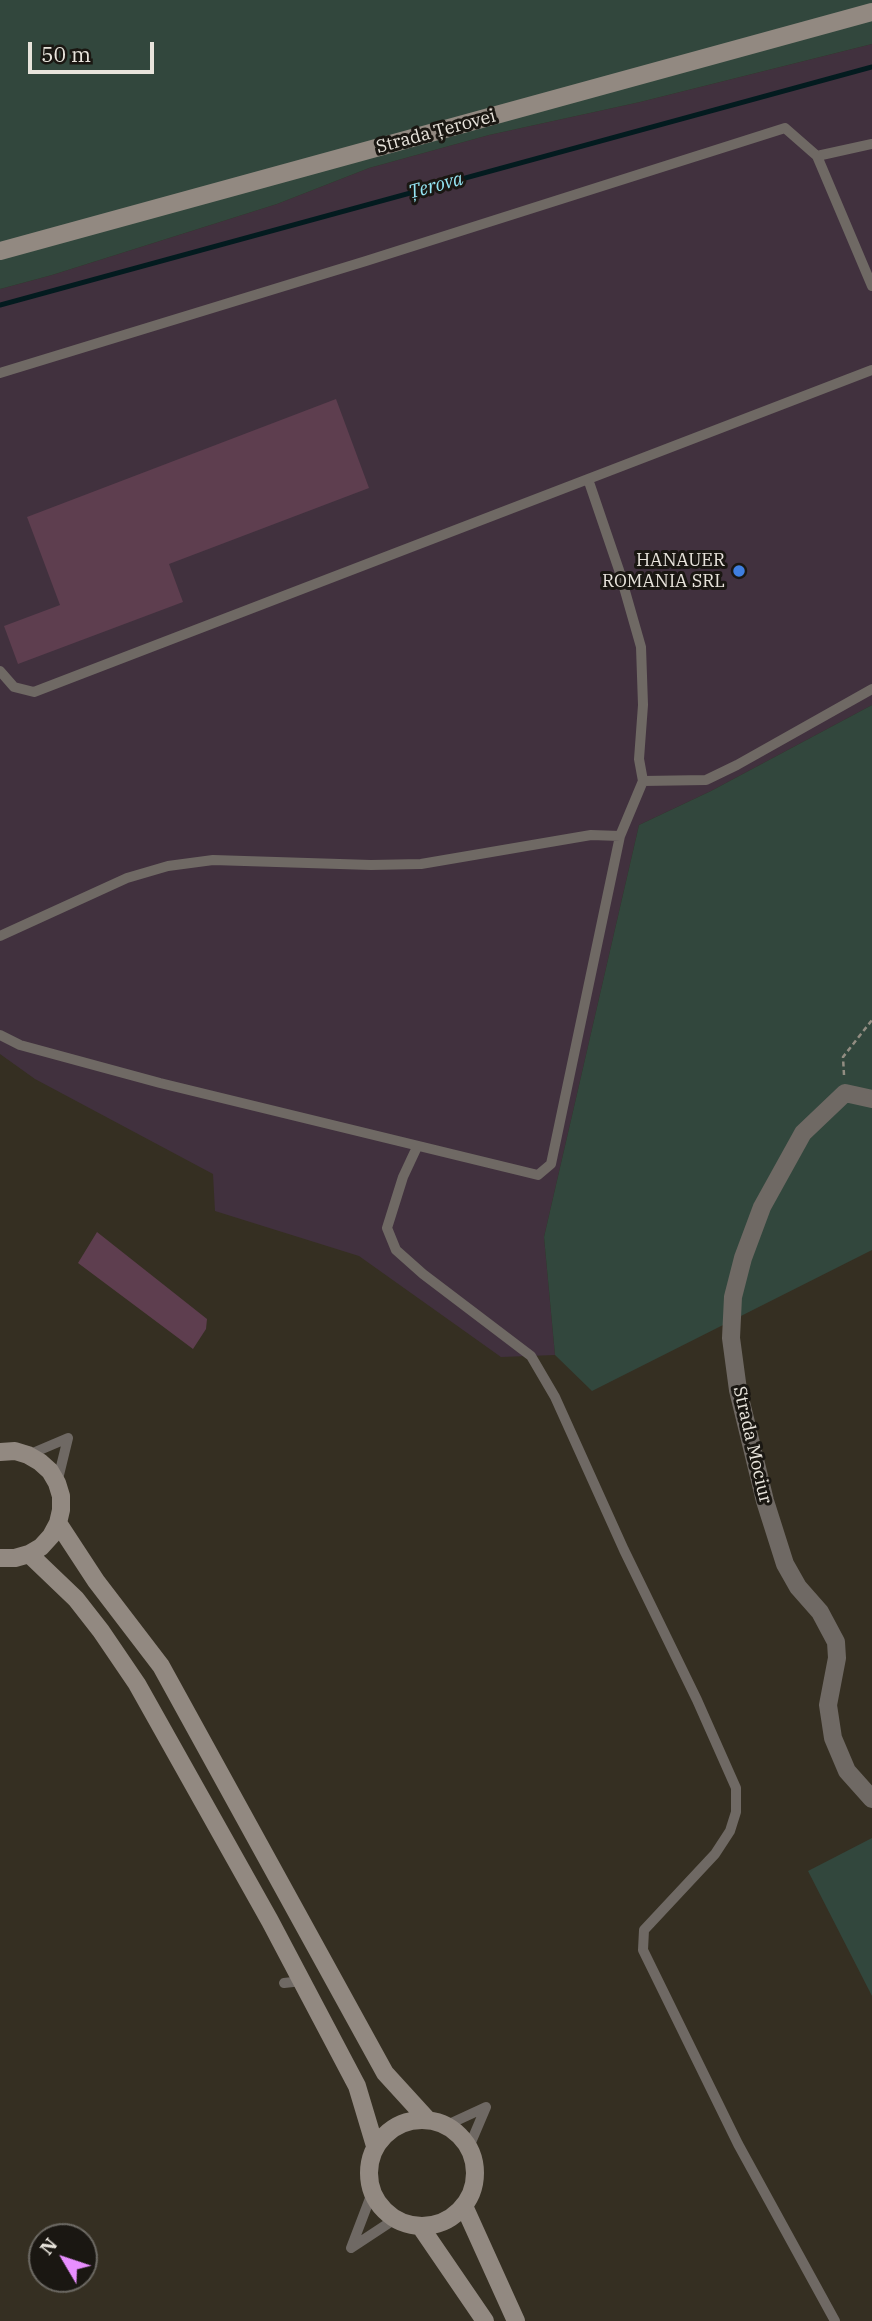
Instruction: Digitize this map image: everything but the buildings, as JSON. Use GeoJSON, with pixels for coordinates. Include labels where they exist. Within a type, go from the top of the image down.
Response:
{"type":"FeatureCollection","features":[{"type":"Feature","properties":{"kind":"street","name":"Strada Țerovei"},"geometry":{"type":"LineString","coordinates":[[0,251],[872,12]]}},
{"type":"Feature","properties":{"kind":"street"},"geometry":{"type":"LineString","coordinates":[[845,1093],[872,1099]]}},
{"type":"Feature","properties":{"kind":"street","name":"Strada Mociur"},"geometry":{"type":"LineString","coordinates":[[845,1093],[803,1133],[762,1207],[743,1258],[733,1297],[731,1338],[738,1390],[765,1502],[785,1564],[798,1587],[820,1612],[836,1642],[837,1658],[828,1705],[833,1738],[847,1771],[872,1799]]}},
{"type":"Feature","properties":{"kind":"street"},"geometry":{"type":"LineString","coordinates":[[0,1452],[15,1451],[40,1462],[50,1471],[61,1496],[58,1523],[41,1547],[15,1558],[0,1558]]}},
{"type":"Feature","properties":{"kind":"street"},"geometry":{"type":"LineString","coordinates":[[58,1523],[96,1581],[160,1667],[269,1859],[385,2073],[427,2119]]}},
{"type":"Feature","properties":{"kind":"street"},"geometry":{"type":"LineString","coordinates":[[29,1554],[76,1599],[137,1684],[293,1982],[358,2086],[376,2146]]}},
{"type":"Feature","properties":{"kind":"street"},"geometry":{"type":"LineString","coordinates":[[427,2119],[447,2125],[460,2135],[469,2147],[474,2162],[475,2178],[464,2206],[437,2224],[420,2227],[395,2220],[381,2208],[372,2193],[368,2177],[369,2161],[376,2146],[385,2134],[397,2125],[411,2120],[427,2119]]}},
{"type":"Feature","properties":{"kind":"street"},"geometry":{"type":"LineString","coordinates":[[464,2206],[516,2321]]}},
{"type":"Feature","properties":{"kind":"street"},"geometry":{"type":"LineString","coordinates":[[420,2227],[485,2321]]}},
{"type":"Feature","properties":{"kind":"lane"},"geometry":{"type":"LineString","coordinates":[[0,373],[366,261],[785,128],[817,156],[872,286]]}},
{"type":"Feature","properties":{"kind":"lane"},"geometry":{"type":"LineString","coordinates":[[817,156],[872,144]]}},
{"type":"Feature","properties":{"kind":"lane"},"geometry":{"type":"LineString","coordinates":[[0,671],[14,687],[34,692],[872,370]]}},
{"type":"Feature","properties":{"kind":"lane"},"geometry":{"type":"LineString","coordinates":[[0,1035],[20,1045],[160,1083],[417,1147],[538,1175],[551,1164],[620,836],[643,781],[639,759],[643,705],[641,647],[619,570],[588,479]]}},
{"type":"Feature","properties":{"kind":"lane"},"geometry":{"type":"LineString","coordinates":[[643,781],[706,780],[872,689]]}},
{"type":"Feature","properties":{"kind":"lane"},"geometry":{"type":"LineString","coordinates":[[0,936],[127,878],[168,866],[213,860],[421,864],[591,835],[620,836]]}},
{"type":"Feature","properties":{"kind":"lane"},"geometry":{"type":"LineString","coordinates":[[417,1147],[403,1177],[387,1228],[396,1250],[423,1274],[531,1356],[555,1397],[624,1550],[698,1700],[736,1788],[736,1812],[730,1831],[715,1853],[644,1930],[643,1950],[738,2144],[835,2321]]}},
{"type":"Feature","properties":{"kind":"lane"},"geometry":{"type":"LineString","coordinates":[[28,1455],[68,1438],[57,1483]]}},
{"type":"Feature","properties":{"kind":"lane"},"geometry":{"type":"LineString","coordinates":[[447,2125],[486,2107],[469,2147]]}},
{"type":"Feature","properties":{"kind":"lane"},"geometry":{"type":"LineString","coordinates":[[372,2193],[351,2248],[395,2220]]}},
{"type":"Feature","properties":{"kind":"path"},"geometry":{"type":"LineString","coordinates":[[845,1093],[843,1056],[872,1020]]}},
{"type":"Feature","properties":{"kind":"shaded area"},"geometry":{"type":"Polygon","coordinates":[[[872,44],[872,705],[711,791],[639,825],[544,1237],[555,1355],[501,1357],[359,1256],[215,1211],[213,1174],[35,1079],[0,1054],[0,289],[277,204],[369,168],[489,135],[640,102],[872,44]]]}},
{"type":"Feature","properties":{"kind":"green space"},"geometry":{"type":"Polygon","coordinates":[[[0,0],[872,0],[872,44],[640,102],[489,135],[369,168],[277,204],[0,289],[0,0]]]}},
{"type":"Feature","properties":{"kind":"green space"},"geometry":{"type":"Polygon","coordinates":[[[872,705],[872,1250],[592,1391],[555,1355],[544,1237],[639,825],[711,791],[872,705]]]}},
{"type":"Feature","properties":{"kind":"green space"},"geometry":{"type":"Polygon","coordinates":[[[872,1838],[872,1996],[808,1871],[872,1838]]]}},
{"type":"Feature","properties":{"kind":"waterway","name":"Țerova"},"geometry":{"type":"LineString","coordinates":[[0,305],[872,67]]}},
{"type":"Feature","properties":{"kind":"place","name":"HANAUER ROMANIA SRL"},"geometry":{"type":"Point","coordinates":[739,571]}}]}
